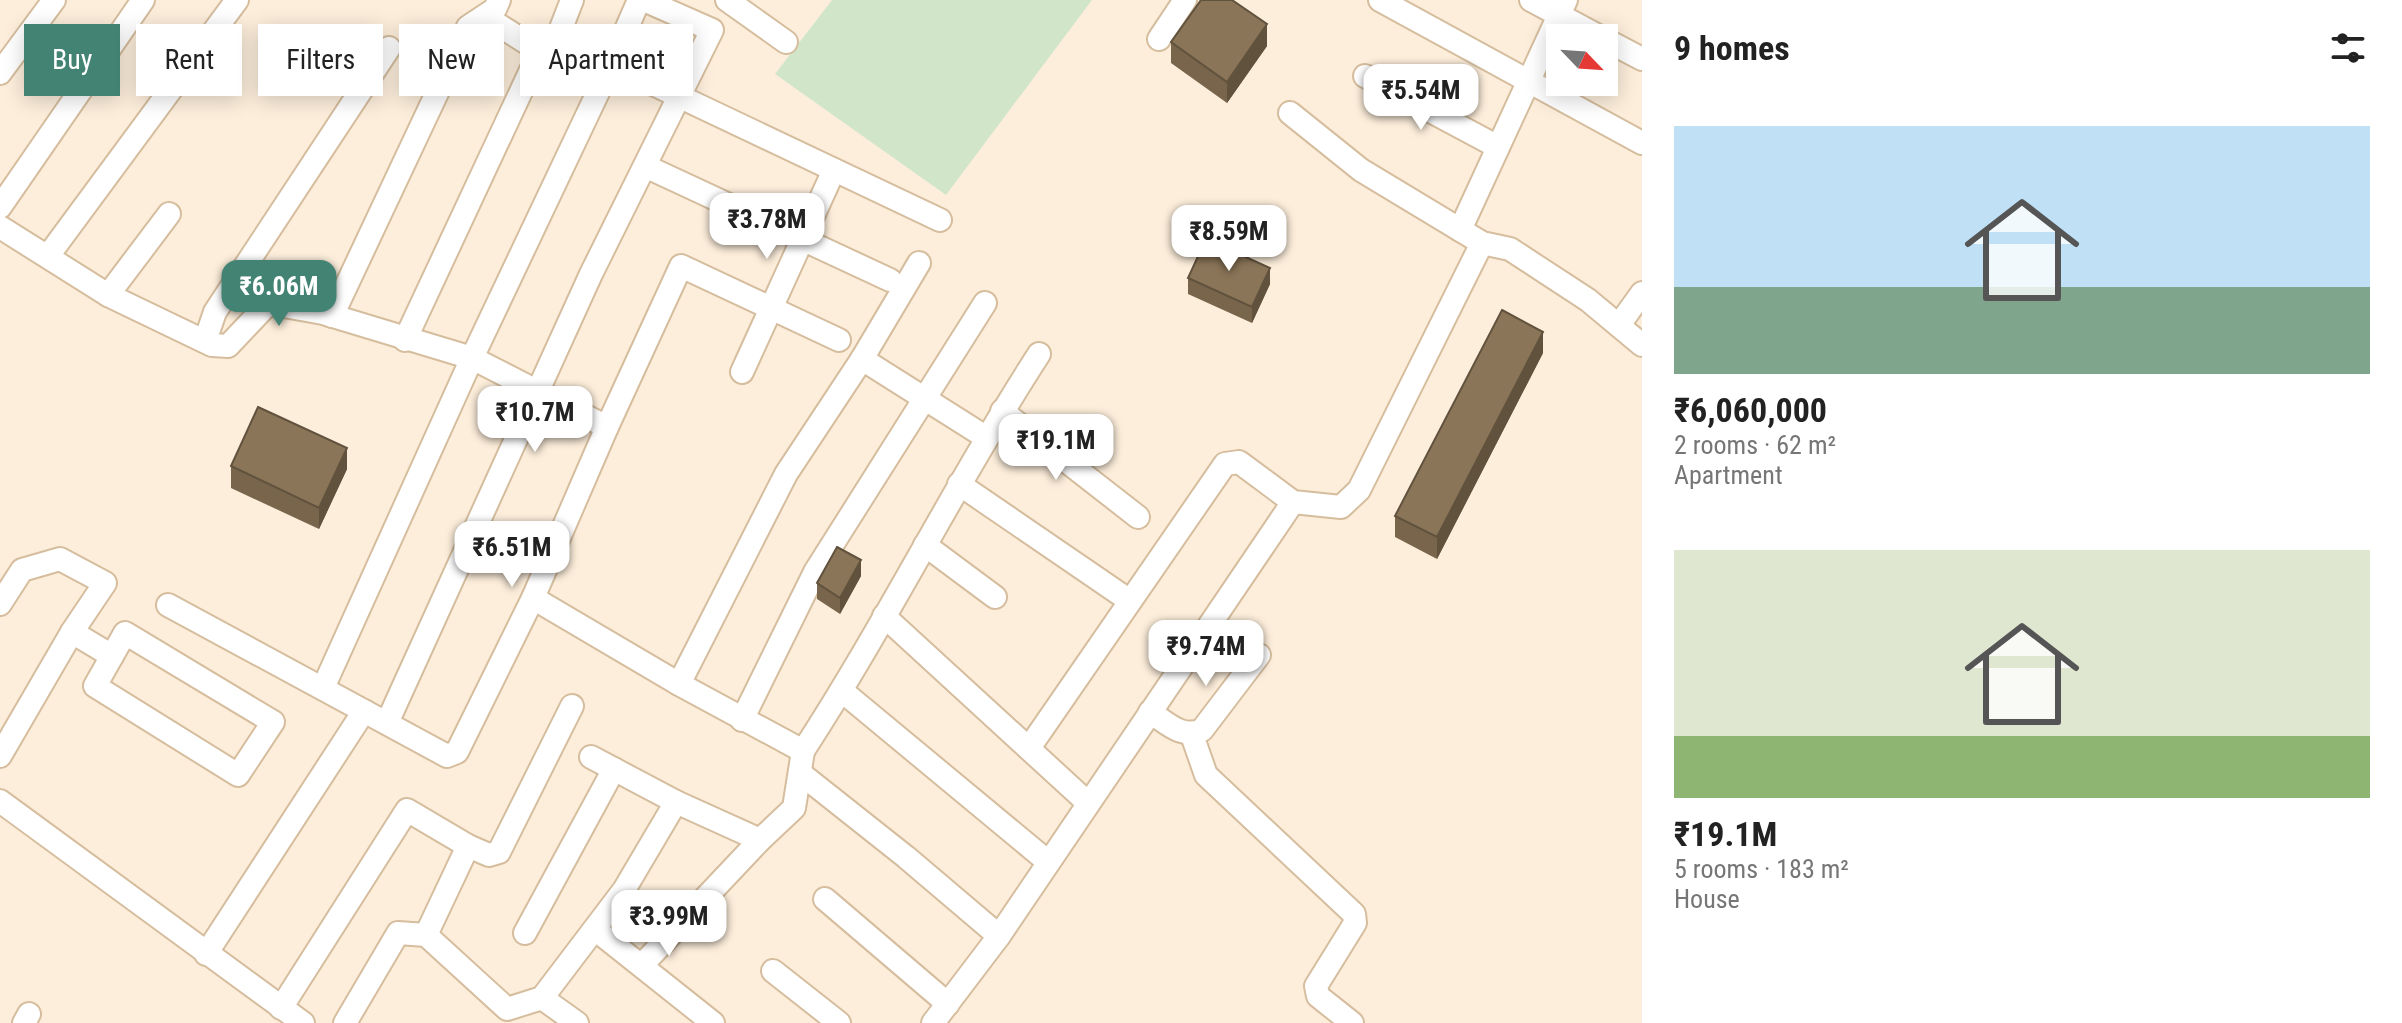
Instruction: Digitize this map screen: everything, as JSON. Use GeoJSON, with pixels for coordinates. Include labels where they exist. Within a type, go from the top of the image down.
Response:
{"type":"FeatureCollection","features":[{"type":"Feature","properties":{"kind":"street"},"geometry":{"type":"LineString","coordinates":[[0,73],[54,0]]}},
{"type":"Feature","properties":{"kind":"street"},"geometry":{"type":"LineString","coordinates":[[0,207],[143,0]]}},
{"type":"Feature","properties":{"kind":"street"},"geometry":{"type":"LineString","coordinates":[[48,256],[237,0]]}},
{"type":"Feature","properties":{"kind":"street"},"geometry":{"type":"LineString","coordinates":[[563,24],[572,0]]}},
{"type":"Feature","properties":{"kind":"street"},"geometry":{"type":"LineString","coordinates":[[387,723],[591,274],[712,30],[642,0],[630,24]]}},
{"type":"Feature","properties":{"kind":"street"},"geometry":{"type":"LineString","coordinates":[[727,0],[786,42]]}},
{"type":"Feature","properties":{"kind":"street"},"geometry":{"type":"LineString","coordinates":[[1159,39],[1185,0]]}},
{"type":"Feature","properties":{"kind":"street"},"geometry":{"type":"LineString","coordinates":[[1380,0],[1642,143]]}},
{"type":"Feature","properties":{"kind":"street"},"geometry":{"type":"LineString","coordinates":[[1531,0],[1562,8],[1583,24]]}},
{"type":"Feature","properties":{"kind":"street"},"geometry":{"type":"LineString","coordinates":[[332,316],[468,27],[492,8],[520,32]]}},
{"type":"Feature","properties":{"kind":"street"},"geometry":{"type":"LineString","coordinates":[[1460,230],[1562,8]]}},
{"type":"Feature","properties":{"kind":"street"},"geometry":{"type":"LineString","coordinates":[[1618,47],[1642,59]]}},
{"type":"Feature","properties":{"kind":"street"},"geometry":{"type":"LineString","coordinates":[[205,341],[215,312],[389,48]]}},
{"type":"Feature","properties":{"kind":"street"},"geometry":{"type":"LineString","coordinates":[[1365,76],[1498,147]]}},
{"type":"Feature","properties":{"kind":"street"},"geometry":{"type":"LineString","coordinates":[[405,340],[520,94]]}},
{"type":"Feature","properties":{"kind":"street"},"geometry":{"type":"LineString","coordinates":[[323,688],[472,358],[597,96]]}},
{"type":"Feature","properties":{"kind":"street"},"geometry":{"type":"LineString","coordinates":[[679,97],[940,220]]}},
{"type":"Feature","properties":{"kind":"street"},"geometry":{"type":"LineString","coordinates":[[1290,113],[1361,170],[1482,243],[1510,249],[1588,300],[1642,345]]}},
{"type":"Feature","properties":{"kind":"street"},"geometry":{"type":"LineString","coordinates":[[645,166],[890,280]]}},
{"type":"Feature","properties":{"kind":"street"},"geometry":{"type":"LineString","coordinates":[[742,372],[834,170]]}},
{"type":"Feature","properties":{"kind":"street"},"geometry":{"type":"LineString","coordinates":[[108,295],[169,214]]}},
{"type":"Feature","properties":{"kind":"street"},"geometry":{"type":"LineString","coordinates":[[0,227],[108,295],[220,347],[228,346],[265,307],[273,304],[332,316],[472,358],[607,427]]}},
{"type":"Feature","properties":{"kind":"street"},"geometry":{"type":"LineString","coordinates":[[1029,748],[1225,464],[1239,462],[1293,502],[1341,507],[1359,490],[1482,243]]}},
{"type":"Feature","properties":{"kind":"street"},"geometry":{"type":"LineString","coordinates":[[679,684],[786,474],[862,359],[919,263]]}},
{"type":"Feature","properties":{"kind":"street"},"geometry":{"type":"LineString","coordinates":[[168,605],[447,756],[457,752],[533,598],[681,266],[839,340]]}},
{"type":"Feature","properties":{"kind":"street"},"geometry":{"type":"LineString","coordinates":[[1619,325],[1642,293]]}},
{"type":"Feature","properties":{"kind":"street"},"geometry":{"type":"LineString","coordinates":[[742,720],[815,572],[985,303]]}},
{"type":"Feature","properties":{"kind":"street"},"geometry":{"type":"LineString","coordinates":[[642,965],[794,808],[801,762],[959,484],[1039,354]]}},
{"type":"Feature","properties":{"kind":"street"},"geometry":{"type":"LineString","coordinates":[[862,359],[987,438]]}},
{"type":"Feature","properties":{"kind":"street"},"geometry":{"type":"LineString","coordinates":[[1002,411],[1138,517]]}},
{"type":"Feature","properties":{"kind":"street"},"geometry":{"type":"LineString","coordinates":[[959,484],[1130,601]]}},
{"type":"Feature","properties":{"kind":"street"},"geometry":{"type":"LineString","coordinates":[[933,1023],[999,936],[1293,502]]}},
{"type":"Feature","properties":{"kind":"street"},"geometry":{"type":"LineString","coordinates":[[925,545],[995,597]]}},
{"type":"Feature","properties":{"kind":"street"},"geometry":{"type":"LineString","coordinates":[[0,604],[22,570],[60,559],[105,583],[72,632],[0,756]]}},
{"type":"Feature","properties":{"kind":"street"},"geometry":{"type":"LineString","coordinates":[[533,598],[742,720],[801,762],[999,936]]}},
{"type":"Feature","properties":{"kind":"street"},"geometry":{"type":"LineString","coordinates":[[884,616],[1088,803]]}},
{"type":"Feature","properties":{"kind":"street"},"geometry":{"type":"LineString","coordinates":[[72,632],[112,656]]}},
{"type":"Feature","properties":{"kind":"street"},"geometry":{"type":"LineString","coordinates":[[125,633],[273,722],[238,775],[95,686],[112,656],[125,633]]}},
{"type":"Feature","properties":{"kind":"street"},"geometry":{"type":"LineString","coordinates":[[1150,712],[1182,733],[1192,735],[1202,730],[1259,655]]}},
{"type":"Feature","properties":{"kind":"street"},"geometry":{"type":"LineString","coordinates":[[842,691],[1047,861]]}},
{"type":"Feature","properties":{"kind":"street"},"geometry":{"type":"LineString","coordinates":[[0,801],[290,1017],[407,810],[468,846],[489,855],[499,852],[572,706]]}},
{"type":"Feature","properties":{"kind":"street"},"geometry":{"type":"LineString","coordinates":[[206,954],[364,711]]}},
{"type":"Feature","properties":{"kind":"street"},"geometry":{"type":"LineString","coordinates":[[1192,735],[1206,775],[1354,914],[1355,923],[1316,986],[1318,996],[1352,1023]]}},
{"type":"Feature","properties":{"kind":"street"},"geometry":{"type":"LineString","coordinates":[[591,757],[676,802],[760,840]]}},
{"type":"Feature","properties":{"kind":"street"},"geometry":{"type":"LineString","coordinates":[[525,933],[614,769]]}},
{"type":"Feature","properties":{"kind":"street"},"geometry":{"type":"LineString","coordinates":[[345,1023],[398,933],[426,935],[507,1009],[542,998],[624,890],[676,802]]}},
{"type":"Feature","properties":{"kind":"street"},"geometry":{"type":"LineString","coordinates":[[426,935],[468,846]]}},
{"type":"Feature","properties":{"kind":"street"},"geometry":{"type":"LineString","coordinates":[[825,899],[948,1004]]}},
{"type":"Feature","properties":{"kind":"street"},"geometry":{"type":"LineString","coordinates":[[596,930],[713,1023]]}},
{"type":"Feature","properties":{"kind":"street"},"geometry":{"type":"LineString","coordinates":[[773,971],[839,1023]]}},
{"type":"Feature","properties":{"kind":"street"},"geometry":{"type":"LineString","coordinates":[[542,998],[577,1023]]}},
{"type":"Feature","properties":{"kind":"green space"},"geometry":{"type":"Polygon","coordinates":[[[832,0],[1092,0],[946,195],[775,74],[832,0]]]}},
{"type":"Feature","properties":{"kind":"building"},"geometry":{"type":"Polygon","coordinates":[[[1201,0],[1232,0],[1267,24],[1227,82],[1171,42],[1201,0]]]}},
{"type":"Feature","properties":{"kind":"building"},"geometry":{"type":"Polygon","coordinates":[[[1206,239],[1270,268],[1252,307],[1188,278],[1206,239]]]}},
{"type":"Feature","properties":{"kind":"building"},"geometry":{"type":"Polygon","coordinates":[[[1502,310],[1543,332],[1437,537],[1395,516],[1502,310]]]}},
{"type":"Feature","properties":{"kind":"building"},"geometry":{"type":"Polygon","coordinates":[[[258,407],[347,448],[319,508],[231,466],[258,407]]]}},
{"type":"Feature","properties":{"kind":"building"},"geometry":{"type":"Polygon","coordinates":[[[837,547],[861,560],[840,598],[817,583],[837,547]]]}}]}
